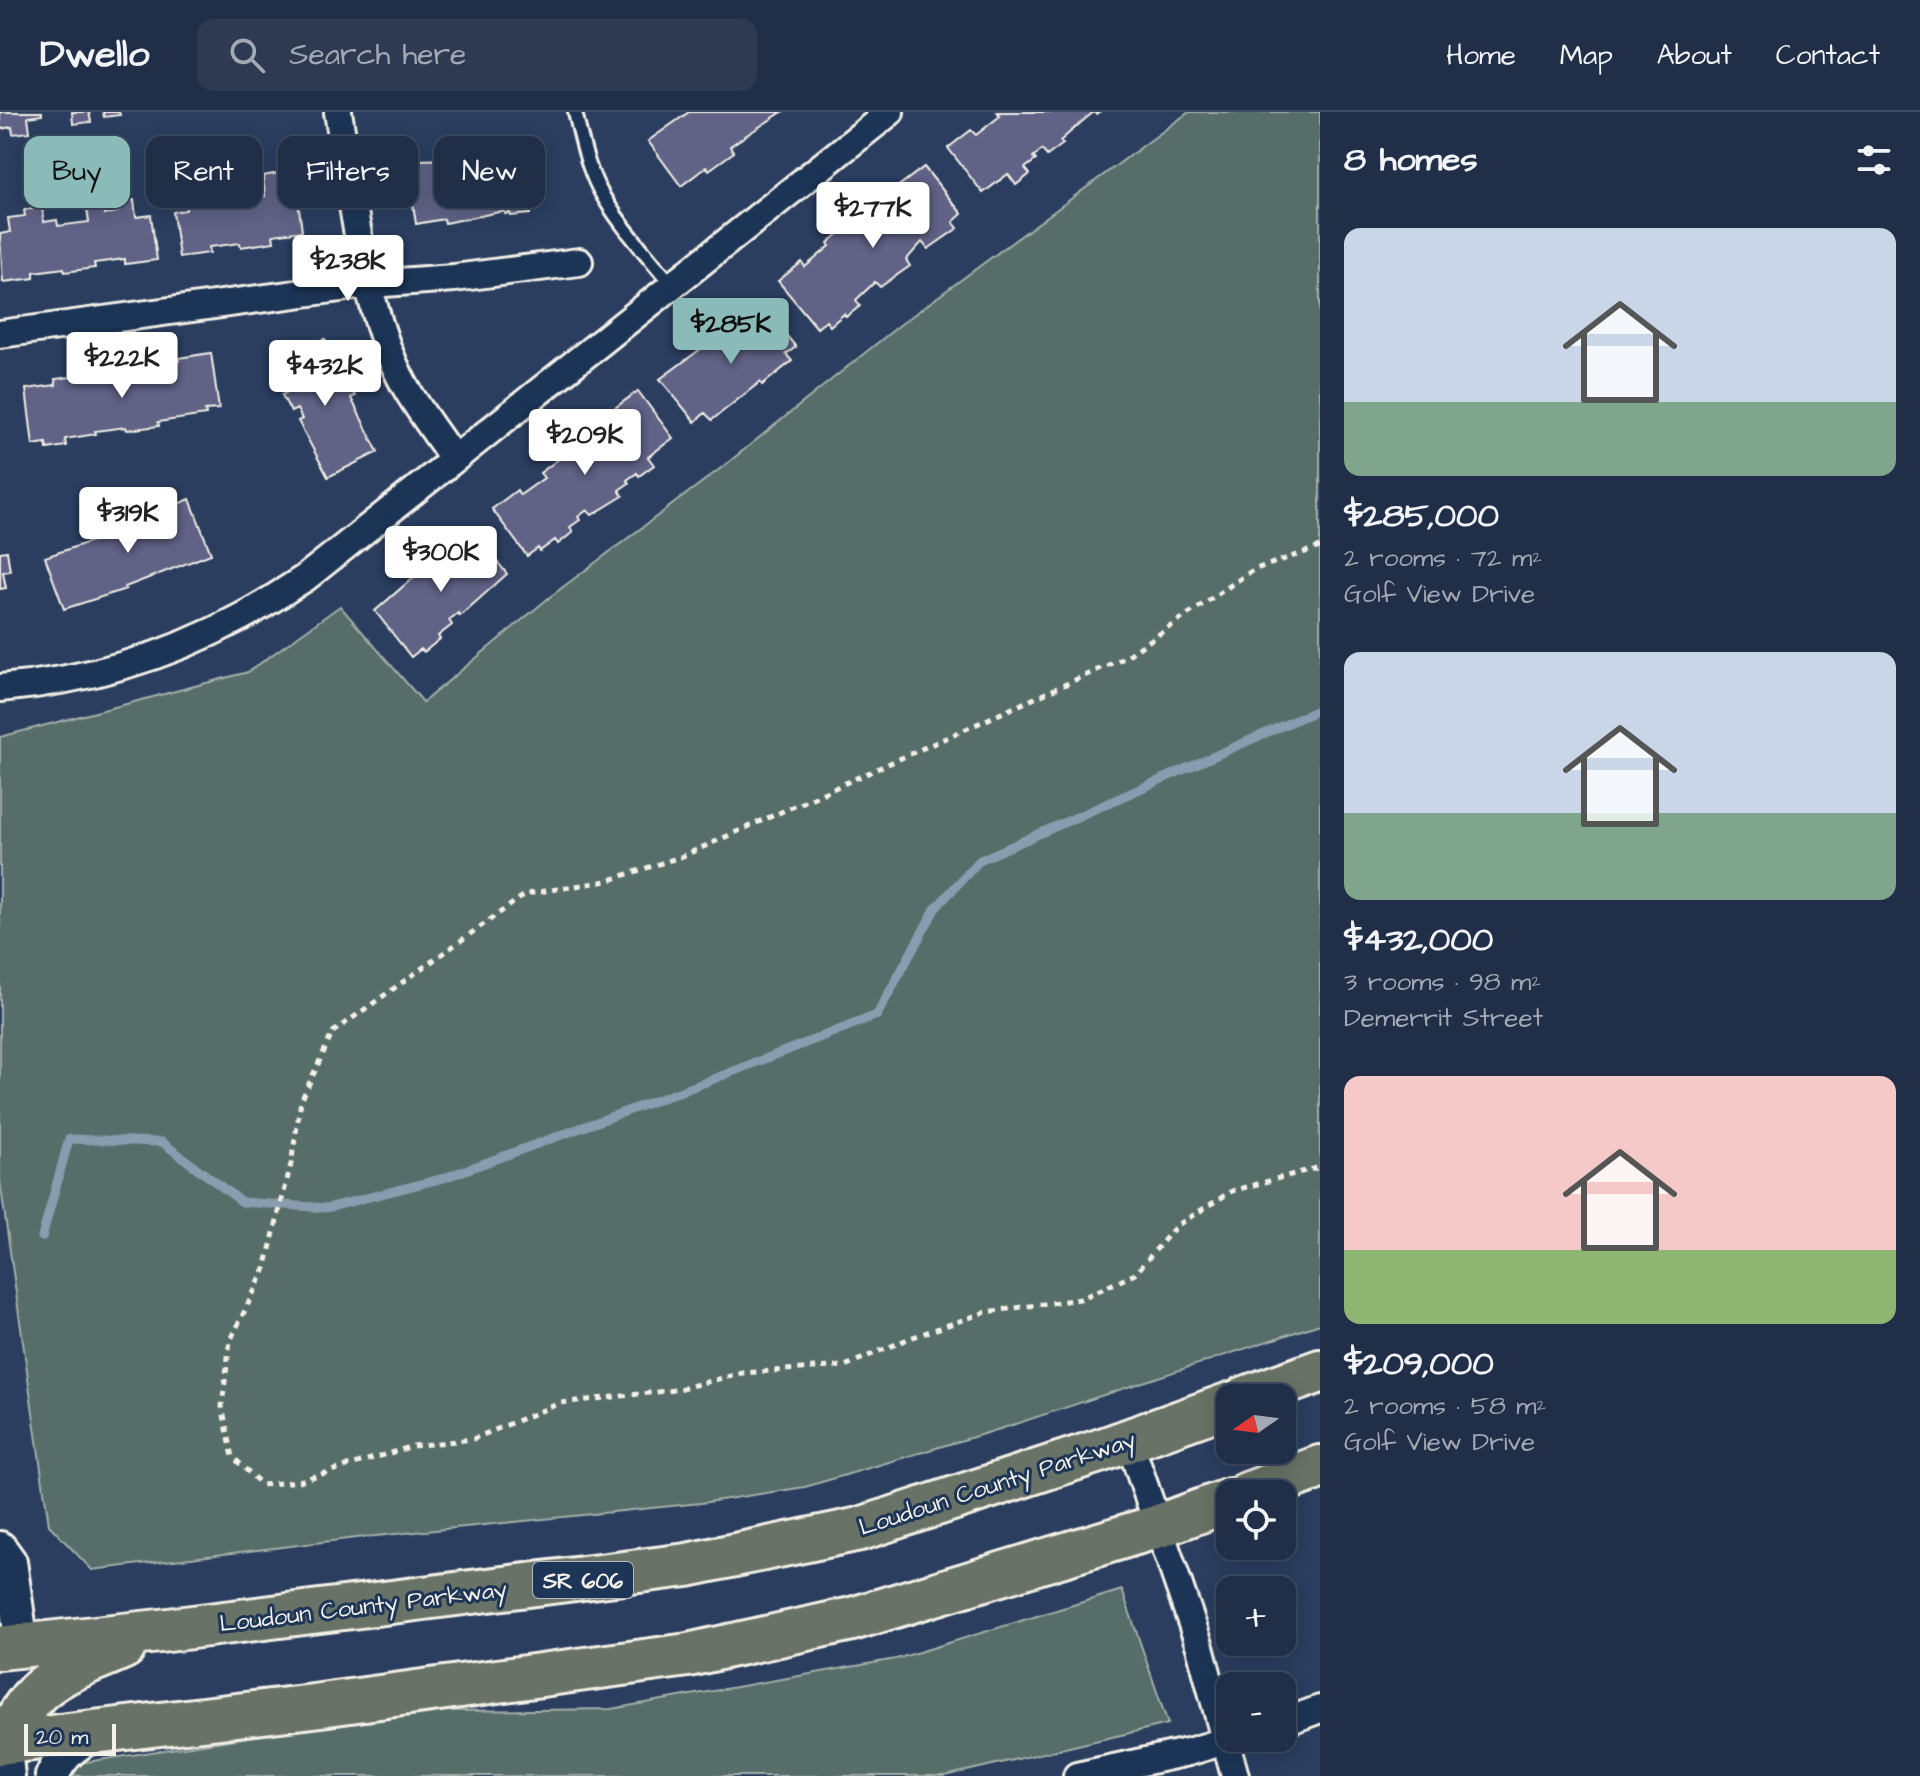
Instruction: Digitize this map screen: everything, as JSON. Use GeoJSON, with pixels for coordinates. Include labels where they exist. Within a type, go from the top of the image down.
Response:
{"type":"FeatureCollection","features":[{"type":"Feature","properties":{"kind":"main road"},"geometry":{"type":"LineString","coordinates":[[1284,1384],[1320,1371]]}},
{"type":"Feature","properties":{"kind":"main road","name":"Loudoun County Parkway"},"geometry":{"type":"LineString","coordinates":[[11,1646],[160,1631],[687,1565],[860,1529],[1129,1441],[1216,1409]]}},
{"type":"Feature","properties":{"kind":"main road"},"geometry":{"type":"LineString","coordinates":[[1285,1480],[1320,1467]]}},
{"type":"Feature","properties":{"kind":"main road"},"geometry":{"type":"LineString","coordinates":[[4,1754],[107,1728],[313,1706],[688,1655],[852,1619],[1159,1526],[1216,1505]]}},
{"type":"Feature","properties":{"kind":"main road"},"geometry":{"type":"LineString","coordinates":[[4,1754],[31,1700],[47,1683],[65,1672],[160,1631]]}},
{"type":"Feature","properties":{"kind":"main road"},"geometry":{"type":"LineString","coordinates":[[0,1681],[11,1646]]}},
{"type":"Feature","properties":{"kind":"street"},"geometry":{"type":"LineString","coordinates":[[338,112],[378,318],[404,385],[453,458]]}},
{"type":"Feature","properties":{"kind":"street"},"geometry":{"type":"LineString","coordinates":[[0,688],[122,667],[176,647],[241,617],[305,578],[671,284],[858,122],[890,112]]}},
{"type":"Feature","properties":{"kind":"street"},"geometry":{"type":"LineString","coordinates":[[0,334],[370,284],[454,278],[579,262]]}},
{"type":"Feature","properties":{"kind":"street"},"geometry":{"type":"LineString","coordinates":[[1129,1441],[1216,1694]]}},
{"type":"Feature","properties":{"kind":"street"},"geometry":{"type":"LineString","coordinates":[[0,1548],[10,1562],[11,1646]]}},
{"type":"Feature","properties":{"kind":"street"},"geometry":{"type":"LineString","coordinates":[[1296,1718],[1320,1709]]}},
{"type":"Feature","properties":{"kind":"street"},"geometry":{"type":"LineString","coordinates":[[52,1776],[66,1752],[81,1740],[107,1728]]}},
{"type":"Feature","properties":{"kind":"street"},"geometry":{"type":"LineString","coordinates":[[1077,1776],[1216,1744]]}},
{"type":"Feature","properties":{"kind":"street"},"geometry":{"type":"LineString","coordinates":[[1232,1752],[1235,1776]]}},
{"type":"Feature","properties":{"kind":"lane"},"geometry":{"type":"LineString","coordinates":[[575,112],[599,189],[671,284]]}},
{"type":"Feature","properties":{"kind":"path"},"geometry":{"type":"LineString","coordinates":[[1320,547],[1253,570],[1124,658],[683,856],[607,881],[526,894],[333,1032],[301,1101],[291,1164],[265,1269],[230,1341],[222,1406],[233,1457],[262,1485],[299,1481],[413,1446],[473,1439],[560,1403],[675,1390],[742,1373],[845,1366],[910,1338],[986,1312],[1080,1299],[1135,1274],[1176,1226],[1232,1191],[1320,1167]]}},
{"type":"Feature","properties":{"kind":"green space"},"geometry":{"type":"Polygon","coordinates":[[[1189,112],[1320,112],[1320,1324],[1000,1429],[805,1487],[701,1503],[356,1538],[92,1570],[49,1525],[0,1181],[0,737],[248,672],[340,606],[423,702],[551,596],[725,465],[901,324],[1189,112]]]}},
{"type":"Feature","properties":{"kind":"green space"},"geometry":{"type":"Polygon","coordinates":[[[1122,1590],[1168,1724],[945,1776],[74,1776],[73,1764],[249,1737],[450,1711],[611,1709],[896,1659],[1122,1590]]]}},
{"type":"Feature","properties":{"kind":"building"},"geometry":{"type":"Polygon","coordinates":[[[0,112],[42,112],[42,115],[28,117],[30,132],[13,134],[12,127],[0,129],[0,112]]]}},
{"type":"Feature","properties":{"kind":"building"},"geometry":{"type":"Polygon","coordinates":[[[72,112],[89,112],[91,122],[73,124],[72,112]]]}},
{"type":"Feature","properties":{"kind":"building"},"geometry":{"type":"Polygon","coordinates":[[[103,112],[119,112],[120,115],[104,117],[103,112]]]}},
{"type":"Feature","properties":{"kind":"building"},"geometry":{"type":"Polygon","coordinates":[[[689,112],[782,112],[730,146],[734,152],[709,170],[706,167],[681,186],[648,141],[689,112]]]}},
{"type":"Feature","properties":{"kind":"building"},"geometry":{"type":"Polygon","coordinates":[[[997,112],[1094,112],[1047,156],[1042,150],[1033,157],[1036,160],[1025,168],[1030,174],[1016,185],[1008,174],[983,193],[948,148],[971,130],[976,135],[1000,116],[997,112]]]}},
{"type":"Feature","properties":{"kind":"building"},"geometry":{"type":"Polygon","coordinates":[[[418,160],[434,160],[434,208],[538,208],[530,209],[530,214],[511,216],[504,211],[445,223],[444,219],[416,224],[414,208],[418,208],[418,176],[421,176],[418,160]]]}},
{"type":"Feature","properties":{"kind":"building"},"geometry":{"type":"Polygon","coordinates":[[[924,167],[962,214],[953,222],[958,228],[928,249],[922,242],[906,260],[910,266],[880,287],[875,282],[856,300],[860,306],[846,317],[844,314],[830,326],[826,321],[817,328],[778,281],[802,262],[805,267],[830,246],[828,243],[853,222],[855,226],[878,207],[876,203],[924,167]]]}},
{"type":"Feature","properties":{"kind":"building"},"geometry":{"type":"Polygon","coordinates":[[[278,173],[278,208],[299,208],[302,231],[273,235],[274,242],[241,247],[240,243],[209,247],[210,253],[179,257],[173,212],[186,208],[262,208],[262,196],[265,196],[263,176],[278,173]]]}},
{"type":"Feature","properties":{"kind":"building"},"geometry":{"type":"Polygon","coordinates":[[[130,200],[134,200],[136,217],[151,215],[157,260],[125,264],[125,259],[94,263],[95,268],[34,272],[34,278],[3,282],[0,234],[10,232],[8,218],[25,216],[24,210],[42,208],[44,222],[57,220],[58,226],[89,222],[87,208],[104,208],[104,214],[118,212],[118,208],[130,208],[130,200]]]}},
{"type":"Feature","properties":{"kind":"building"},"geometry":{"type":"Polygon","coordinates":[[[760,303],[796,347],[786,354],[792,361],[712,420],[705,413],[695,422],[660,379],[714,342],[760,303]]]}},
{"type":"Feature","properties":{"kind":"building"},"geometry":{"type":"Polygon","coordinates":[[[325,339],[355,396],[351,398],[378,452],[328,477],[298,421],[302,419],[297,409],[291,412],[282,395],[287,392],[274,365],[325,339]]]}},
{"type":"Feature","properties":{"kind":"building"},"geometry":{"type":"Polygon","coordinates":[[[211,353],[219,409],[205,410],[206,415],[158,422],[159,426],[95,431],[96,434],[65,439],[66,446],[47,449],[46,443],[33,445],[26,389],[56,385],[55,379],[119,368],[120,374],[151,369],[151,365],[211,353]]]}},
{"type":"Feature","properties":{"kind":"building"},"geometry":{"type":"Polygon","coordinates":[[[638,391],[673,438],[648,457],[654,465],[627,480],[629,483],[619,490],[623,496],[592,515],[587,510],[570,527],[573,532],[558,544],[555,540],[527,556],[492,509],[517,490],[520,495],[544,478],[540,473],[594,438],[592,434],[605,425],[600,419],[638,391]]]}},
{"type":"Feature","properties":{"kind":"building"},"geometry":{"type":"Polygon","coordinates":[[[190,499],[211,554],[126,589],[64,609],[45,557],[104,537],[102,533],[113,528],[111,522],[131,514],[134,522],[190,499]]]}},
{"type":"Feature","properties":{"kind":"building"},"geometry":{"type":"Polygon","coordinates":[[[472,530],[507,574],[460,616],[458,613],[449,620],[452,625],[438,636],[440,639],[424,652],[421,649],[411,657],[375,611],[472,530]]]}},
{"type":"Feature","properties":{"kind":"building"},"geometry":{"type":"Polygon","coordinates":[[[7,551],[10,571],[3,572],[6,588],[0,589],[0,552],[7,551]]]}},
{"type":"Feature","properties":{"kind":"waterway"},"geometry":{"type":"LineString","coordinates":[[42,1237],[69,1139],[162,1142],[242,1202],[327,1208],[444,1178],[706,1082],[877,1015],[935,909],[980,860],[1320,709]]}}]}
